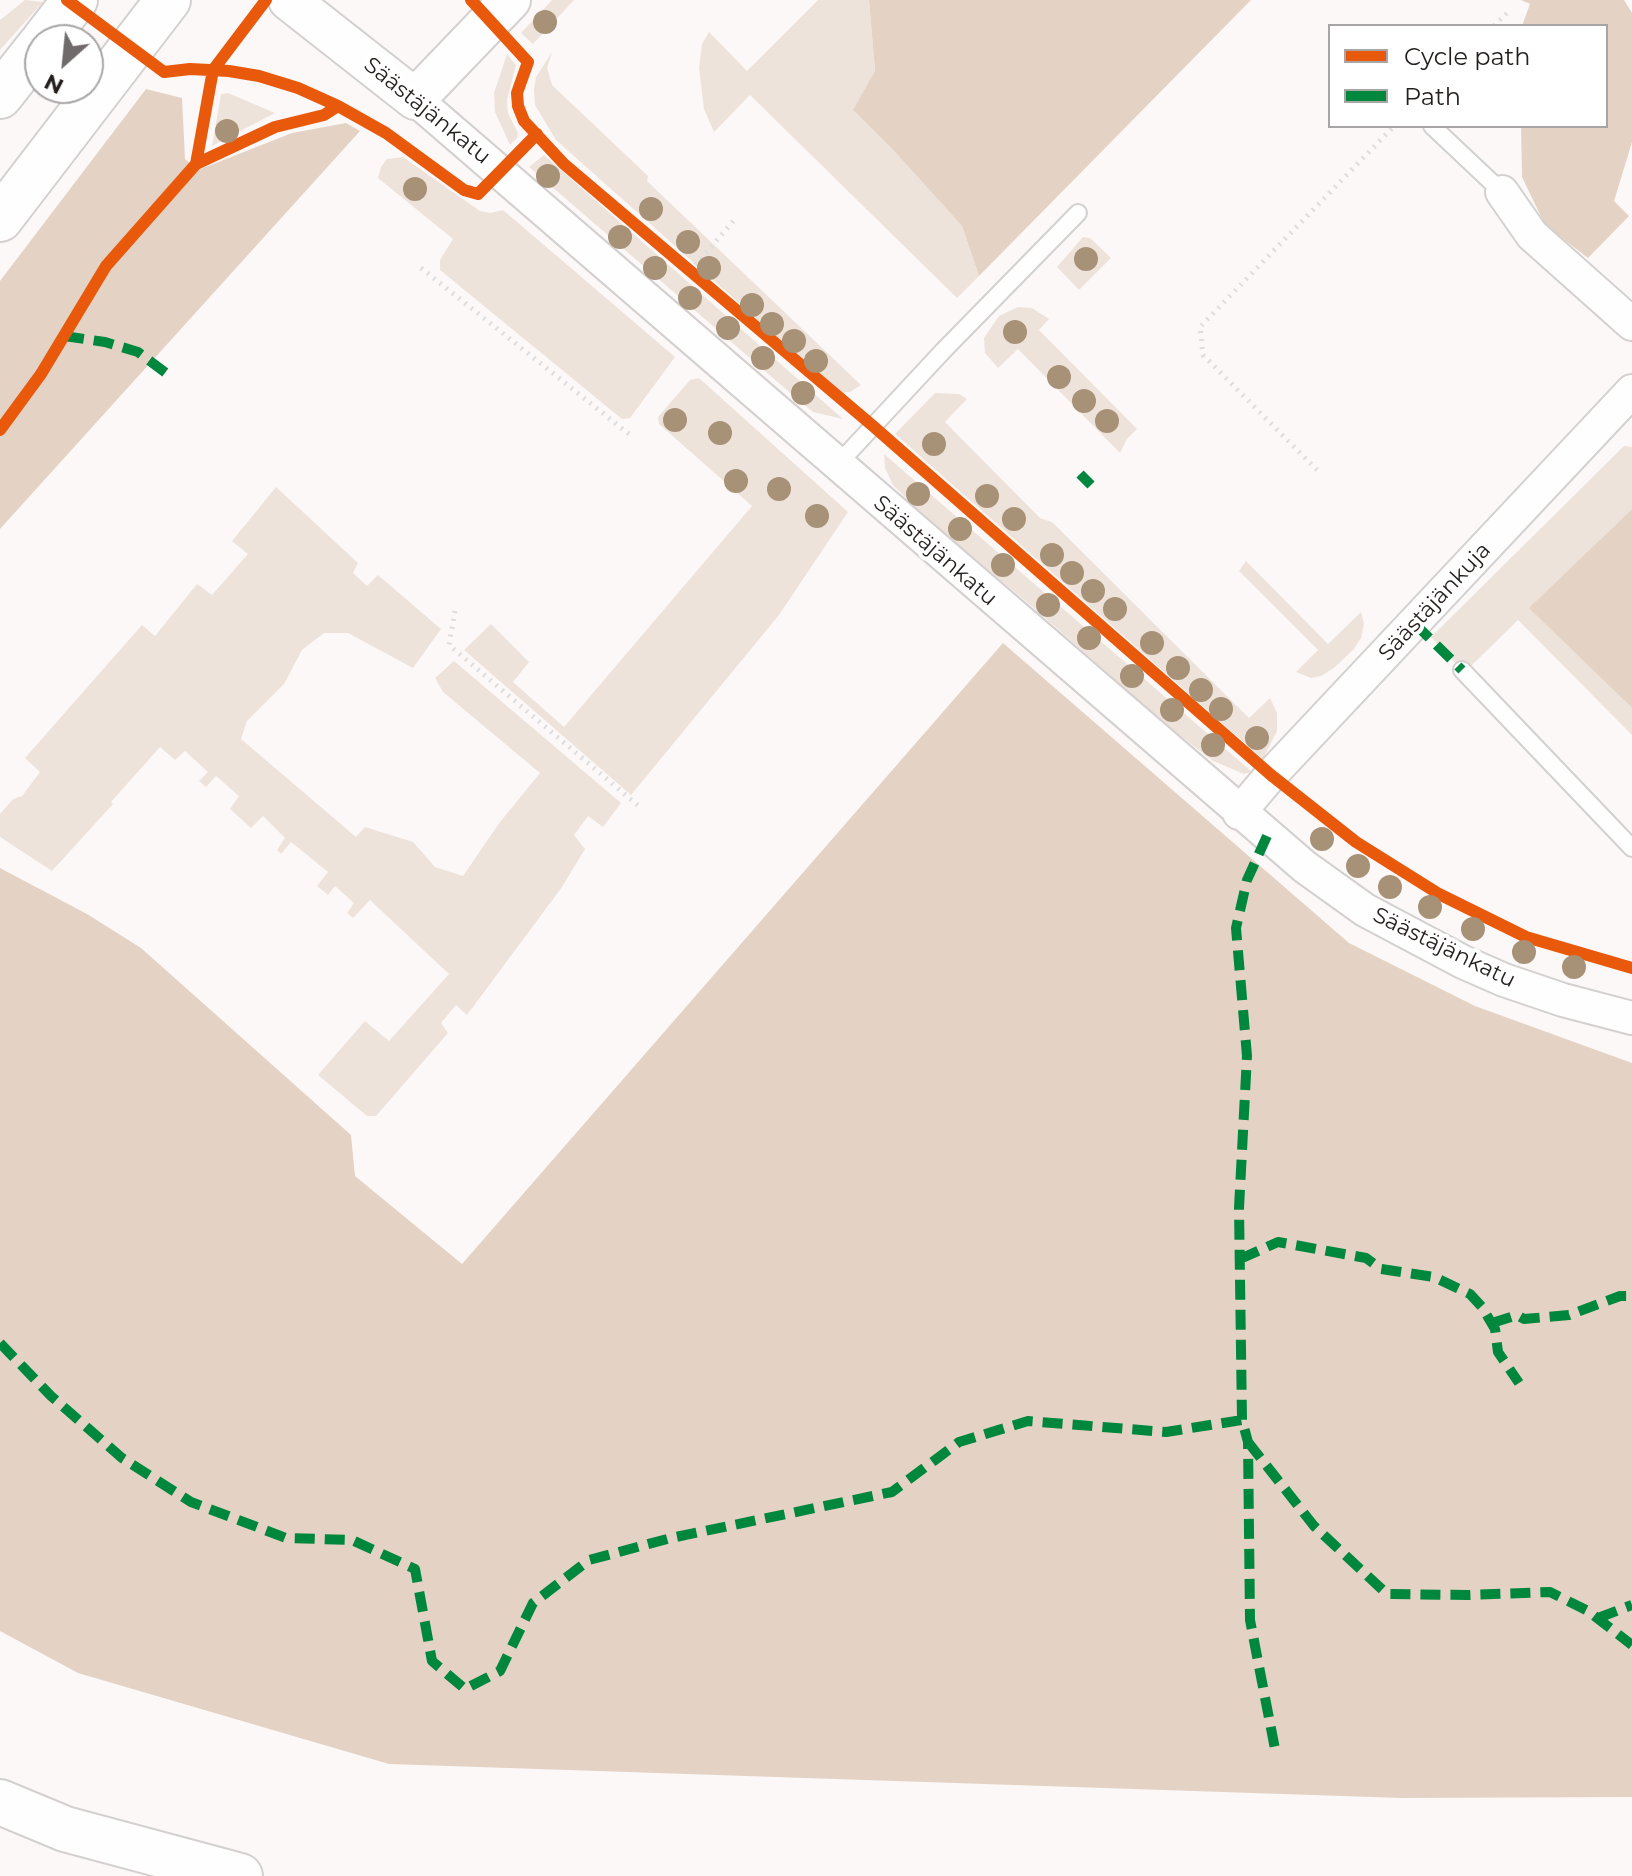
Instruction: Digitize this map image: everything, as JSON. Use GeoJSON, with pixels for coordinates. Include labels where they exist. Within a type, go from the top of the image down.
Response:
{"type":"FeatureCollection","features":[{"type":"Feature","properties":{"kind":"main road"},"geometry":{"type":"LineString","coordinates":[[56,24],[75,0]]}},
{"type":"Feature","properties":{"kind":"main road"},"geometry":{"type":"LineString","coordinates":[[0,219],[168,0]]}},
{"type":"Feature","properties":{"kind":"main road"},"geometry":{"type":"LineString","coordinates":[[0,96],[24,65]]}},
{"type":"Feature","properties":{"kind":"main road"},"geometry":{"type":"LineString","coordinates":[[0,1802],[65,1829],[240,1876]]}},
{"type":"Feature","properties":{"kind":"street","name":"Säästäjänkatu"},"geometry":{"type":"LineString","coordinates":[[289,0],[415,99],[1305,867],[1365,910],[1415,939],[1504,980],[1632,1018]]}},
{"type":"Feature","properties":{"kind":"street"},"geometry":{"type":"LineString","coordinates":[[415,99],[510,0]]}},
{"type":"Feature","properties":{"kind":"street"},"geometry":{"type":"LineString","coordinates":[[1502,192],[1532,235],[1632,324]]}},
{"type":"Feature","properties":{"kind":"street","name":"Säästäjänkuja"},"geometry":{"type":"LineString","coordinates":[[1239,813],[1271,775],[1632,391]]}},
{"type":"Feature","properties":{"kind":"lane"},"geometry":{"type":"LineString","coordinates":[[1434,128],[1502,192]]}},
{"type":"Feature","properties":{"kind":"lane"},"geometry":{"type":"LineString","coordinates":[[837,465],[1078,213]]}},
{"type":"Feature","properties":{"kind":"lane"},"geometry":{"type":"LineString","coordinates":[[1462,670],[1632,848]]}},
{"type":"Feature","properties":{"kind":"path"},"geometry":{"type":"LineString","coordinates":[[1496,24],[1512,5]]}},
{"type":"Feature","properties":{"kind":"path"},"geometry":{"type":"LineString","coordinates":[[1317,470],[1203,355],[1200,327],[1392,128]]}},
{"type":"Feature","properties":{"kind":"path"},"geometry":{"type":"LineString","coordinates":[[690,271],[737,217]]}},
{"type":"Feature","properties":{"kind":"path"},"geometry":{"type":"LineString","coordinates":[[679,261],[702,281]]}},
{"type":"Feature","properties":{"kind":"path"},"geometry":{"type":"LineString","coordinates":[[421,268],[629,434]]}},
{"type":"Feature","properties":{"kind":"path"},"geometry":{"type":"LineString","coordinates":[[455,611],[449,645],[641,808]]}},
{"type":"Feature","properties":{"kind":"shaded area"},"geometry":{"type":"Polygon","coordinates":[[[25,0],[43,2],[0,50],[0,20],[25,0]]]}},
{"type":"Feature","properties":{"kind":"shaded area"},"geometry":{"type":"Polygon","coordinates":[[[552,0],[574,0],[533,44],[521,33],[552,0]]]}},
{"type":"Feature","properties":{"kind":"shaded area"},"geometry":{"type":"Polygon","coordinates":[[[818,0],[869,0],[875,71],[854,111],[962,226],[979,276],[957,298],[750,95],[714,132],[704,109],[699,68],[702,44],[709,32],[747,71],[818,0]]]}},
{"type":"Feature","properties":{"kind":"shaded area"},"geometry":{"type":"Polygon","coordinates":[[[869,0],[1251,0],[979,276],[962,226],[853,110],[875,71],[869,0]]]}},
{"type":"Feature","properties":{"kind":"shaded area"},"geometry":{"type":"Polygon","coordinates":[[[1521,0],[1624,0],[1632,13],[1632,142],[1614,201],[1629,216],[1588,258],[1545,225],[1522,177],[1521,128],[1608,128],[1608,24],[1523,24],[1530,4],[1521,0]]]}},
{"type":"Feature","properties":{"kind":"shaded area"},"geometry":{"type":"Polygon","coordinates":[[[552,52],[547,68],[552,85],[648,176],[647,181],[861,385],[850,392],[840,393],[556,140],[535,105],[534,89],[536,77],[552,52]]]}},
{"type":"Feature","properties":{"kind":"shaded area"},"geometry":{"type":"Polygon","coordinates":[[[507,54],[516,65],[507,100],[508,113],[518,133],[510,145],[495,112],[494,93],[507,54]]]}},
{"type":"Feature","properties":{"kind":"shaded area"},"geometry":{"type":"Polygon","coordinates":[[[146,89],[182,98],[185,159],[198,170],[292,133],[346,123],[360,131],[0,529],[0,281],[146,89]]]}},
{"type":"Feature","properties":{"kind":"shaded area"},"geometry":{"type":"Polygon","coordinates":[[[228,93],[275,113],[212,146],[221,94],[228,93]]]}},
{"type":"Feature","properties":{"kind":"shaded area"},"geometry":{"type":"Polygon","coordinates":[[[544,155],[843,419],[813,412],[803,404],[529,167],[544,155]]]}},
{"type":"Feature","properties":{"kind":"shaded area"},"geometry":{"type":"Polygon","coordinates":[[[403,157],[480,211],[490,213],[503,210],[675,357],[630,418],[622,419],[440,270],[440,260],[453,239],[378,178],[387,159],[403,157]]]}},
{"type":"Feature","properties":{"kind":"shaded area"},"geometry":{"type":"Polygon","coordinates":[[[1083,237],[1090,238],[1111,258],[1079,290],[1057,267],[1083,237]]]}},
{"type":"Feature","properties":{"kind":"shaded area"},"geometry":{"type":"Polygon","coordinates":[[[1018,307],[1032,308],[1049,319],[1039,330],[1137,429],[1120,453],[1018,349],[998,368],[985,353],[984,338],[999,316],[1018,307]]]}},
{"type":"Feature","properties":{"kind":"shaded area"},"geometry":{"type":"Polygon","coordinates":[[[699,378],[848,512],[779,615],[631,795],[464,650],[491,624],[529,662],[513,682],[564,727],[752,506],[659,424],[658,417],[690,380],[699,378]]]}},
{"type":"Feature","properties":{"kind":"shaded area"},"geometry":{"type":"Polygon","coordinates":[[[935,393],[959,394],[967,399],[945,422],[1040,518],[1052,522],[1249,718],[1270,698],[1277,713],[1277,731],[1263,759],[895,434],[935,393]]]}},
{"type":"Feature","properties":{"kind":"shaded area"},"geometry":{"type":"Polygon","coordinates":[[[1624,446],[1632,447],[1632,509],[1530,608],[1632,708],[1632,735],[1518,620],[1468,669],[1462,670],[1431,637],[1624,446]]]}},
{"type":"Feature","properties":{"kind":"shaded area"},"geometry":{"type":"Polygon","coordinates":[[[884,454],[1252,772],[1244,774],[1213,761],[1164,723],[926,518],[893,485],[885,468],[884,454]]]}},
{"type":"Feature","properties":{"kind":"shaded area"},"geometry":{"type":"Polygon","coordinates":[[[276,487],[358,563],[353,573],[367,586],[378,575],[441,629],[413,668],[348,633],[324,633],[302,650],[284,684],[247,721],[241,739],[356,837],[365,827],[413,842],[435,867],[463,876],[500,822],[540,773],[443,692],[435,678],[454,661],[621,803],[603,827],[588,816],[574,835],[585,849],[562,887],[467,1015],[456,1005],[441,1023],[448,1033],[376,1116],[367,1116],[318,1075],[365,1021],[389,1041],[449,974],[370,900],[353,918],[347,913],[354,903],[335,886],[328,895],[317,886],[328,872],[291,842],[281,854],[277,850],[285,838],[263,816],[251,828],[230,809],[239,796],[216,776],[206,787],[199,781],[208,772],[185,751],[175,760],[160,747],[52,871],[0,837],[0,814],[13,799],[22,796],[40,772],[25,758],[142,625],[155,636],[197,584],[212,595],[248,554],[232,541],[276,487]]]}},
{"type":"Feature","properties":{"kind":"shaded area"},"geometry":{"type":"Polygon","coordinates":[[[1632,509],[1632,708],[1529,608],[1632,509]]]}},
{"type":"Feature","properties":{"kind":"shaded area"},"geometry":{"type":"Polygon","coordinates":[[[1246,561],[1328,644],[1361,612],[1364,624],[1361,638],[1354,649],[1321,676],[1311,678],[1296,672],[1318,650],[1239,571],[1246,561]]]}},
{"type":"Feature","properties":{"kind":"shaded area"},"geometry":{"type":"Polygon","coordinates":[[[1003,643],[1349,943],[1475,1006],[1632,1063],[1632,1797],[1401,1798],[389,1764],[78,1673],[0,1631],[0,868],[87,914],[141,948],[351,1135],[355,1176],[462,1264],[1003,643]]]}},
{"type":"Feature","properties":{"kind":"marked path"},"geometry":{"type":"LineString","coordinates":[[64,336],[105,342],[138,352],[166,373]]}},
{"type":"Feature","properties":{"kind":"marked path"},"geometry":{"type":"LineString","coordinates":[[1080,474],[1091,485]]}},
{"type":"Feature","properties":{"kind":"marked path"},"geometry":{"type":"LineString","coordinates":[[1415,624],[1462,670]]}},
{"type":"Feature","properties":{"kind":"marked path"},"geometry":{"type":"LineString","coordinates":[[1267,836],[1247,880],[1236,928],[1247,1056],[1239,1208],[1242,1420],[1248,1442],[1250,1620],[1275,1749]]}},
{"type":"Feature","properties":{"kind":"marked path"},"geometry":{"type":"LineString","coordinates":[[1240,1259],[1278,1242],[1366,1258],[1381,1269],[1434,1277],[1470,1294],[1482,1307],[1495,1329],[1498,1352],[1519,1383]]}},
{"type":"Feature","properties":{"kind":"marked path"},"geometry":{"type":"LineString","coordinates":[[1492,1323],[1517,1315],[1524,1319],[1569,1315],[1620,1296],[1632,1296]]}},
{"type":"Feature","properties":{"kind":"marked path"},"geometry":{"type":"LineString","coordinates":[[0,1343],[51,1396],[122,1458],[191,1502],[286,1538],[352,1540],[415,1569],[432,1661],[465,1689],[500,1671],[533,1603],[589,1560],[671,1538],[892,1492],[959,1442],[1028,1421],[1166,1432],[1242,1420]]}},
{"type":"Feature","properties":{"kind":"marked path"},"geometry":{"type":"LineString","coordinates":[[1248,1442],[1314,1526],[1387,1594],[1550,1592],[1588,1611],[1632,1645]]}},
{"type":"Feature","properties":{"kind":"marked path"},"geometry":{"type":"LineString","coordinates":[[1598,1618],[1632,1605]]}},
{"type":"Feature","properties":{"kind":"cycle path"},"geometry":{"type":"LineString","coordinates":[[67,0],[164,72],[190,69],[229,71],[298,88],[386,133],[464,190],[478,194],[537,134]]}},
{"type":"Feature","properties":{"kind":"cycle path"},"geometry":{"type":"LineString","coordinates":[[196,164],[213,70],[266,0]]}},
{"type":"Feature","properties":{"kind":"cycle path"},"geometry":{"type":"LineString","coordinates":[[471,0],[528,62],[517,93],[518,106],[524,121],[564,164],[873,426],[1271,775],[1356,842],[1439,894],[1526,937],[1632,968]]}},
{"type":"Feature","properties":{"kind":"cycle path"},"geometry":{"type":"LineString","coordinates":[[0,430],[41,374],[106,266],[196,164],[275,127],[324,115],[338,106]]}}]}
